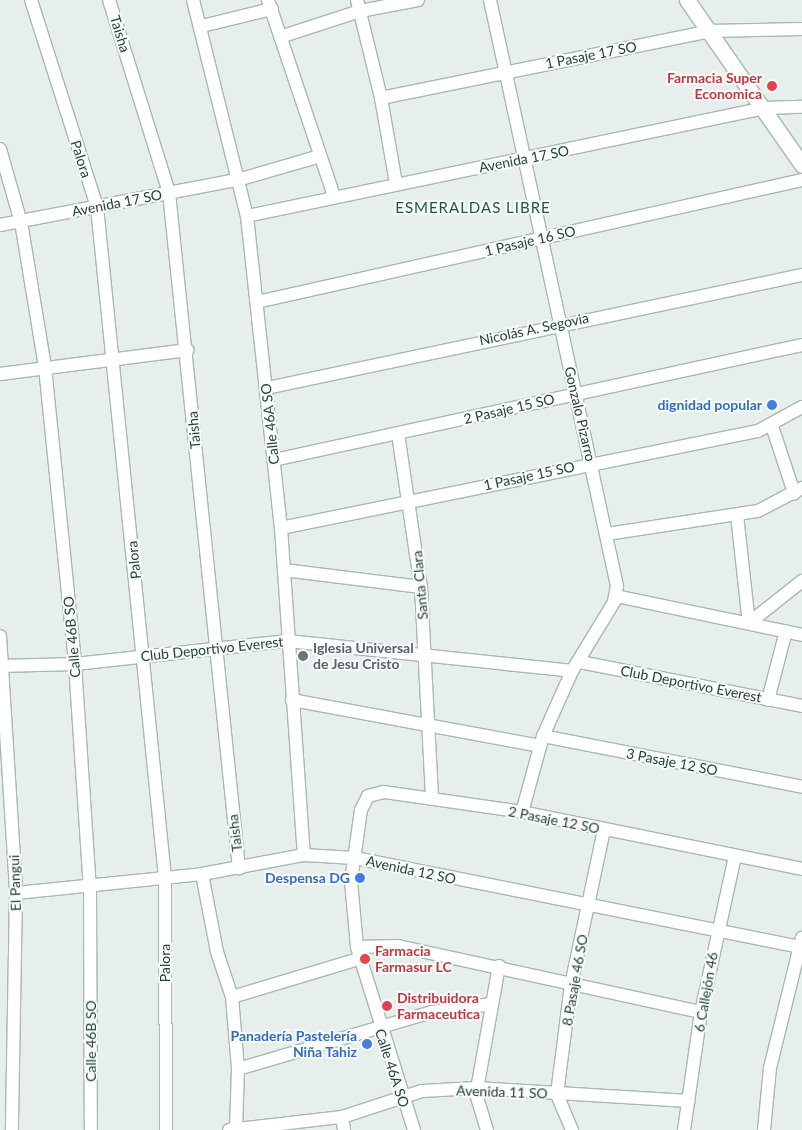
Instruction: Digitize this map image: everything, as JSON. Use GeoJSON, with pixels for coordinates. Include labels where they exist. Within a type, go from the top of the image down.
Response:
{"type":"FeatureCollection","features":[{"type":"Feature","properties":{"kind":"street","name":"Palora"},"geometry":{"type":"LineString","coordinates":[[31,0],[97,207],[165,878],[166,1130]]}},
{"type":"Feature","properties":{"kind":"street","name":"Taisha"},"geometry":{"type":"LineString","coordinates":[[109,0],[169,193],[186,350],[214,650],[239,868]]}},
{"type":"Feature","properties":{"kind":"street","name":"Calle 46A SO"},"geometry":{"type":"LineString","coordinates":[[193,0],[202,26],[241,179],[248,216],[281,528],[304,855]]}},
{"type":"Feature","properties":{"kind":"street"},"geometry":{"type":"LineString","coordinates":[[280,37],[358,5],[418,0]]}},
{"type":"Feature","properties":{"kind":"street","name":"Gonzalo Pizarro"},"geometry":{"type":"LineString","coordinates":[[490,0],[559,323],[608,534],[616,596]]}},
{"type":"Feature","properties":{"kind":"street"},"geometry":{"type":"LineString","coordinates":[[687,0],[802,165]]}},
{"type":"Feature","properties":{"kind":"street"},"geometry":{"type":"LineString","coordinates":[[202,26],[270,4],[334,196]]}},
{"type":"Feature","properties":{"kind":"street"},"geometry":{"type":"LineString","coordinates":[[358,5],[382,98],[396,183]]}},
{"type":"Feature","properties":{"kind":"street","name":"1 Pasaje 17 SO"},"geometry":{"type":"LineString","coordinates":[[382,98],[710,31],[802,28]]}},
{"type":"Feature","properties":{"kind":"street","name":"Avenida 17 SO"},"geometry":{"type":"LineString","coordinates":[[248,216],[396,183],[524,159],[764,108],[802,107]]}},
{"type":"Feature","properties":{"kind":"street","name":"Calle 46B SO"},"geometry":{"type":"LineString","coordinates":[[0,149],[21,222],[45,367],[75,664],[90,887],[91,1130]]}},
{"type":"Feature","properties":{"kind":"street","name":"Avenida 17 SO"},"geometry":{"type":"LineString","coordinates":[[0,225],[241,179],[320,156]]}},
{"type":"Feature","properties":{"kind":"street","name":"1 Pasaje 16 SO"},"geometry":{"type":"LineString","coordinates":[[257,302],[802,180]]}},
{"type":"Feature","properties":{"kind":"street","name":"Nicolás A. Segovia"},"geometry":{"type":"LineString","coordinates":[[267,388],[559,323],[802,275]]}},
{"type":"Feature","properties":{"kind":"street","name":"2 Pasaje 15 SO"},"geometry":{"type":"LineString","coordinates":[[274,460],[802,345]]}},
{"type":"Feature","properties":{"kind":"street"},"geometry":{"type":"LineString","coordinates":[[0,374],[186,350]]}},
{"type":"Feature","properties":{"kind":"street","name":"1 Pasaje 15 SO"},"geometry":{"type":"LineString","coordinates":[[281,528],[591,462],[772,426],[802,407]]}},
{"type":"Feature","properties":{"kind":"street"},"geometry":{"type":"LineString","coordinates":[[608,534],[737,516],[758,511],[798,491],[772,426]]}},
{"type":"Feature","properties":{"kind":"street","name":"Santa Clara"},"geometry":{"type":"LineString","coordinates":[[398,434],[411,501],[421,587],[432,798]]}},
{"type":"Feature","properties":{"kind":"street"},"geometry":{"type":"LineString","coordinates":[[737,516],[749,623]]}},
{"type":"Feature","properties":{"kind":"street"},"geometry":{"type":"LineString","coordinates":[[284,570],[421,587]]}},
{"type":"Feature","properties":{"kind":"street"},"geometry":{"type":"LineString","coordinates":[[749,623],[802,581]]}},
{"type":"Feature","properties":{"kind":"street"},"geometry":{"type":"LineString","coordinates":[[522,812],[542,741],[576,667],[616,596],[802,635]]}},
{"type":"Feature","properties":{"kind":"street"},"geometry":{"type":"LineString","coordinates":[[768,700],[786,631]]}},
{"type":"Feature","properties":{"kind":"street","name":"El Pangui"},"geometry":{"type":"LineString","coordinates":[[0,636],[16,893],[12,1130]]}},
{"type":"Feature","properties":{"kind":"street","name":"Club Deportivo Everest"},"geometry":{"type":"LineString","coordinates":[[2,665],[75,664],[288,641],[576,667],[802,706]]}},
{"type":"Feature","properties":{"kind":"street","name":"3 Pasaje 12 SO"},"geometry":{"type":"LineString","coordinates":[[292,700],[429,726],[542,741],[802,787]]}},
{"type":"Feature","properties":{"kind":"street","name":"2 Pasaje 12 SO"},"geometry":{"type":"LineString","coordinates":[[354,858],[361,810],[368,796],[384,792],[522,812],[802,869]]}},
{"type":"Feature","properties":{"kind":"street","name":"8 Pasaje 46 SO"},"geometry":{"type":"LineString","coordinates":[[572,1130],[557,1094],[571,985],[604,830]]}},
{"type":"Feature","properties":{"kind":"street","name":"Avenida 12 SO"},"geometry":{"type":"LineString","coordinates":[[16,893],[90,887],[202,874],[304,855],[354,858],[717,932],[801,944]]}},
{"type":"Feature","properties":{"kind":"street","name":"6 Callejón 46"},"geometry":{"type":"LineString","coordinates":[[684,1130],[701,1012],[734,856]]}},
{"type":"Feature","properties":{"kind":"street","name":"Calle 46A SO"},"geometry":{"type":"LineString","coordinates":[[354,858],[351,905],[358,953],[379,1029],[414,1130]]}},
{"type":"Feature","properties":{"kind":"street"},"geometry":{"type":"LineString","coordinates":[[202,874],[217,952],[232,996],[238,1069],[234,1130]]}},
{"type":"Feature","properties":{"kind":"street"},"geometry":{"type":"LineString","coordinates":[[764,1130],[770,1068],[801,944]]}},
{"type":"Feature","properties":{"kind":"street"},"geometry":{"type":"LineString","coordinates":[[232,996],[358,953],[398,946],[499,966],[571,985],[701,1012]]}},
{"type":"Feature","properties":{"kind":"street"},"geometry":{"type":"LineString","coordinates":[[487,1130],[478,1109],[476,1088],[499,966]]}},
{"type":"Feature","properties":{"kind":"street"},"geometry":{"type":"LineString","coordinates":[[238,1069],[432,1012],[491,1004]]}},
{"type":"Feature","properties":{"kind":"street","name":"Avenida 11 SO"},"geometry":{"type":"LineString","coordinates":[[234,1130],[307,1126],[342,1117],[401,1097],[476,1088],[689,1101]]}},
{"type":"Feature","properties":{"kind":"street"},"geometry":{"type":"LineString","coordinates":[[342,1117],[344,1130]]}},
{"type":"Feature","properties":{"kind":"place","name":"Farmacia Super Economica"},"geometry":{"type":"Point","coordinates":[772,86]}},
{"type":"Feature","properties":{"kind":"place","name":"dignidad popular"},"geometry":{"type":"Point","coordinates":[772,405]}},
{"type":"Feature","properties":{"kind":"place","name":"Iglesia Universal de Jesu Cristo"},"geometry":{"type":"Point","coordinates":[303,656]}},
{"type":"Feature","properties":{"kind":"place","name":"Despensa DG"},"geometry":{"type":"Point","coordinates":[360,878]}},
{"type":"Feature","properties":{"kind":"place","name":"Farmacia Farmasur LC"},"geometry":{"type":"Point","coordinates":[365,959]}},
{"type":"Feature","properties":{"kind":"place","name":"Distribuidora Farmaceutica"},"geometry":{"type":"Point","coordinates":[387,1006]}},
{"type":"Feature","properties":{"kind":"place","name":"Panadería Pastelería Niña Tahiz"},"geometry":{"type":"Point","coordinates":[367,1044]}},
{"type":"Feature","properties":{"kind":"district","name":"ESMERALDAS LIBRE"},"geometry":{"type":"Point","coordinates":[473,208]}}]}
